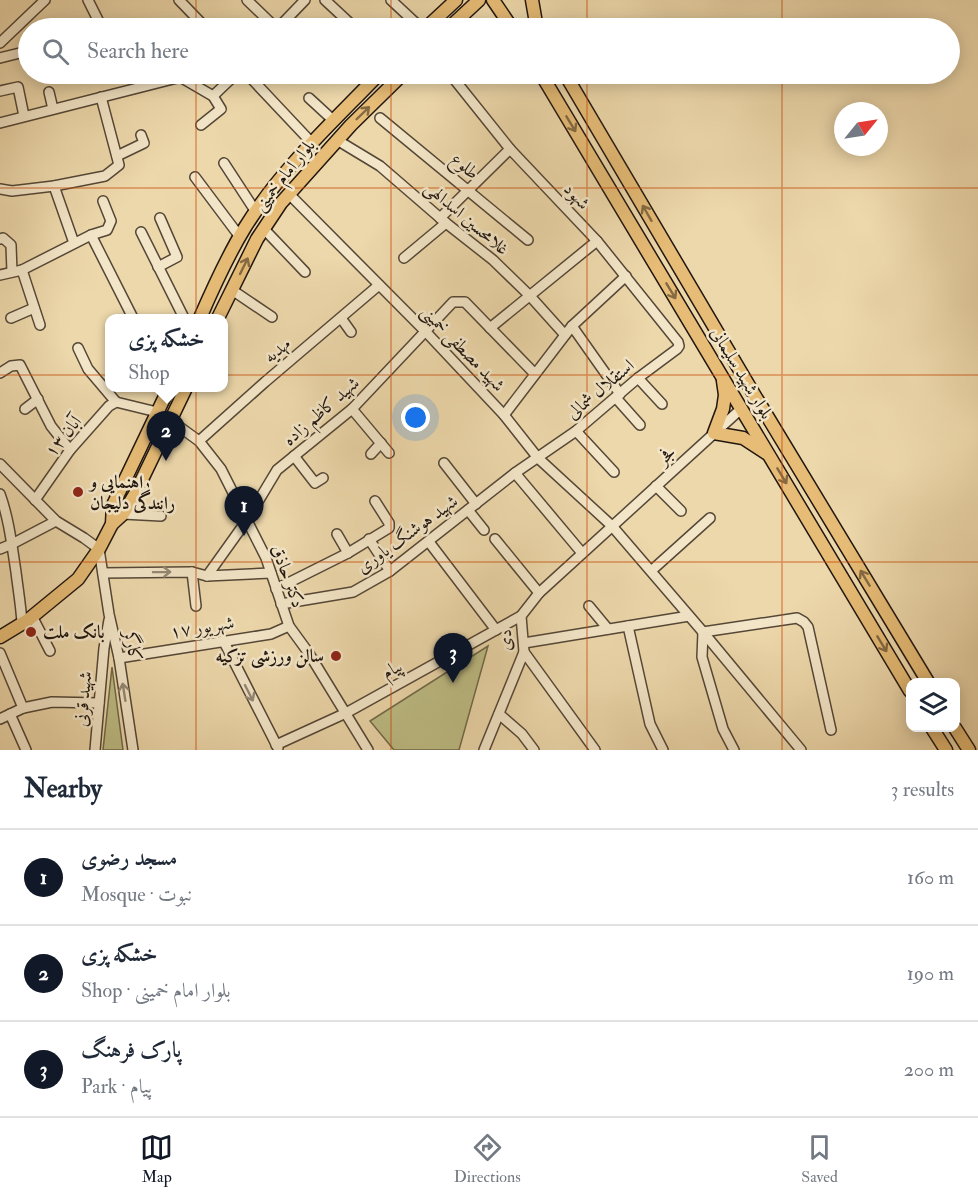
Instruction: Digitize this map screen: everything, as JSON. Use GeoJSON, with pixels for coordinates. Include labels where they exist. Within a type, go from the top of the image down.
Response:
{"type":"FeatureCollection","features":[{"type":"Feature","properties":{"kind":"main road"},"geometry":{"type":"LineString","coordinates":[[435,18],[456,0]]}},
{"type":"Feature","properties":{"kind":"main road"},"geometry":{"type":"LineString","coordinates":[[460,18],[479,0]]}},
{"type":"Feature","properties":{"kind":"main road"},"geometry":{"type":"LineString","coordinates":[[493,0],[505,18]]}},
{"type":"Feature","properties":{"kind":"main road"},"geometry":{"type":"LineString","coordinates":[[532,0],[535,18]]}},
{"type":"Feature","properties":{"kind":"main road","name":"بلوار امام خمینی"},"geometry":{"type":"LineString","coordinates":[[202,314],[240,237],[269,192],[312,143],[369,84]]}},
{"type":"Feature","properties":{"kind":"main road","name":"بلوار امام خمینی"},"geometry":{"type":"LineString","coordinates":[[220,314],[257,239],[289,194],[337,140],[393,84]]}},
{"type":"Feature","properties":{"kind":"main road","name":"بلوار شهید سلیمانی"},"geometry":{"type":"LineString","coordinates":[[547,84],[906,684]]}},
{"type":"Feature","properties":{"kind":"main road","name":"بلوار شهید سلیمانی"},"geometry":{"type":"LineString","coordinates":[[571,84],[755,396],[926,678]]}},
{"type":"Feature","properties":{"kind":"main road"},"geometry":{"type":"LineString","coordinates":[[721,374],[725,395],[723,409],[714,433],[743,438],[770,456]]}},
{"type":"Feature","properties":{"kind":"main road"},"geometry":{"type":"LineString","coordinates":[[112,524],[113,505],[167,392]]}},
{"type":"Feature","properties":{"kind":"main road"},"geometry":{"type":"LineString","coordinates":[[0,637],[27,620],[78,579],[99,549],[112,524],[123,514],[135,494],[184,392]]}},
{"type":"Feature","properties":{"kind":"main road"},"geometry":{"type":"LineString","coordinates":[[742,408],[755,396]]}},
{"type":"Feature","properties":{"kind":"main road"},"geometry":{"type":"LineString","coordinates":[[935,732],[946,750]]}},
{"type":"Feature","properties":{"kind":"main road"},"geometry":{"type":"LineString","coordinates":[[958,732],[969,750]]}},
{"type":"Feature","properties":{"kind":"street"},"geometry":{"type":"LineString","coordinates":[[27,18],[45,0]]}},
{"type":"Feature","properties":{"kind":"street"},"geometry":{"type":"LineString","coordinates":[[88,0],[97,18]]}},
{"type":"Feature","properties":{"kind":"street"},"geometry":{"type":"LineString","coordinates":[[179,0],[196,18]]}},
{"type":"Feature","properties":{"kind":"street"},"geometry":{"type":"LineString","coordinates":[[247,0],[266,18]]}},
{"type":"Feature","properties":{"kind":"street"},"geometry":{"type":"LineString","coordinates":[[287,18],[305,0]]}},
{"type":"Feature","properties":{"kind":"street"},"geometry":{"type":"LineString","coordinates":[[325,0],[342,18]]}},
{"type":"Feature","properties":{"kind":"street"},"geometry":{"type":"LineString","coordinates":[[391,0],[412,18]]}},
{"type":"Feature","properties":{"kind":"street"},"geometry":{"type":"LineString","coordinates":[[0,44],[18,26]]}},
{"type":"Feature","properties":{"kind":"street"},"geometry":{"type":"LineString","coordinates":[[0,58],[18,54]]}},
{"type":"Feature","properties":{"kind":"street"},"geometry":{"type":"LineString","coordinates":[[0,123],[146,84]]}},
{"type":"Feature","properties":{"kind":"street"},"geometry":{"type":"LineString","coordinates":[[192,84],[213,96],[221,109],[201,125]]}},
{"type":"Feature","properties":{"kind":"street"},"geometry":{"type":"LineString","coordinates":[[213,96],[226,84]]}},
{"type":"Feature","properties":{"kind":"street"},"geometry":{"type":"LineString","coordinates":[[256,84],[312,143]]}},
{"type":"Feature","properties":{"kind":"street","name":"شهود"},"geometry":{"type":"LineString","coordinates":[[458,84],[510,149],[597,241],[678,342]]}},
{"type":"Feature","properties":{"kind":"street"},"geometry":{"type":"LineString","coordinates":[[0,91],[18,87],[24,116]]}},
{"type":"Feature","properties":{"kind":"street"},"geometry":{"type":"LineString","coordinates":[[49,92],[53,109]]}},
{"type":"Feature","properties":{"kind":"street"},"geometry":{"type":"LineString","coordinates":[[101,97],[118,161]]}},
{"type":"Feature","properties":{"kind":"street"},"geometry":{"type":"LineString","coordinates":[[309,98],[334,121]]}},
{"type":"Feature","properties":{"kind":"street","name":"طلوع"},"geometry":{"type":"LineString","coordinates":[[381,118],[528,240]]}},
{"type":"Feature","properties":{"kind":"street"},"geometry":{"type":"LineString","coordinates":[[0,189],[12,191],[54,186],[105,176],[118,161],[144,142],[141,135]]}},
{"type":"Feature","properties":{"kind":"street","name":"غلامحسین اسدالهی"},"geometry":{"type":"LineString","coordinates":[[337,140],[380,166],[443,221],[493,260],[565,335]]}},
{"type":"Feature","properties":{"kind":"street"},"geometry":{"type":"LineString","coordinates":[[404,258],[443,221],[468,190],[510,149]]}},
{"type":"Feature","properties":{"kind":"street"},"geometry":{"type":"LineString","coordinates":[[224,163],[256,212]]}},
{"type":"Feature","properties":{"kind":"street"},"geometry":{"type":"LineString","coordinates":[[195,177],[240,237]]}},
{"type":"Feature","properties":{"kind":"street"},"geometry":{"type":"LineString","coordinates":[[54,186],[74,243]]}},
{"type":"Feature","properties":{"kind":"street","name":"شهید مصطفی خمینی"},"geometry":{"type":"LineString","coordinates":[[289,194],[426,332],[504,415],[538,458],[612,526],[801,750]]}},
{"type":"Feature","properties":{"kind":"street"},"geometry":{"type":"LineString","coordinates":[[0,275],[22,270],[91,235],[107,230],[111,221],[103,201]]}},
{"type":"Feature","properties":{"kind":"street"},"geometry":{"type":"LineString","coordinates":[[158,267],[177,257],[160,218]]}},
{"type":"Feature","properties":{"kind":"street"},"geometry":{"type":"LineString","coordinates":[[264,229],[305,272]]}},
{"type":"Feature","properties":{"kind":"street"},"geometry":{"type":"LineString","coordinates":[[141,232],[182,314]]}},
{"type":"Feature","properties":{"kind":"street"},"geometry":{"type":"LineString","coordinates":[[91,235],[131,314]]}},
{"type":"Feature","properties":{"kind":"street"},"geometry":{"type":"LineString","coordinates":[[0,238],[11,245],[12,272]]}},
{"type":"Feature","properties":{"kind":"street"},"geometry":{"type":"LineString","coordinates":[[490,328],[597,241]]}},
{"type":"Feature","properties":{"kind":"street"},"geometry":{"type":"LineString","coordinates":[[22,270],[40,325]]}},
{"type":"Feature","properties":{"kind":"street"},"geometry":{"type":"LineString","coordinates":[[504,415],[572,326],[626,276]]}},
{"type":"Feature","properties":{"kind":"street","name":"مهدیه"},"geometry":{"type":"LineString","coordinates":[[198,441],[379,285]]}},
{"type":"Feature","properties":{"kind":"street"},"geometry":{"type":"LineString","coordinates":[[232,291],[272,317]]}},
{"type":"Feature","properties":{"kind":"street","name":"شهید کاظم زاده"},"geometry":{"type":"LineString","coordinates":[[207,576],[247,520],[278,470],[352,409],[453,302],[465,302],[535,374]]}},
{"type":"Feature","properties":{"kind":"street"},"geometry":{"type":"LineString","coordinates":[[11,318],[34,308]]}},
{"type":"Feature","properties":{"kind":"street"},"geometry":{"type":"LineString","coordinates":[[340,318],[351,332]]}},
{"type":"Feature","properties":{"kind":"street"},"geometry":{"type":"LineString","coordinates":[[572,326],[640,425]]}},
{"type":"Feature","properties":{"kind":"street","name":"استقلال شمالی"},"geometry":{"type":"LineString","coordinates":[[538,458],[576,431],[676,349],[679,346],[678,342]]}},
{"type":"Feature","properties":{"kind":"street"},"geometry":{"type":"LineString","coordinates":[[78,348],[88,369],[105,389]]}},
{"type":"Feature","properties":{"kind":"street"},"geometry":{"type":"LineString","coordinates":[[0,373],[11,366],[20,364],[51,426],[70,450]]}},
{"type":"Feature","properties":{"kind":"street"},"geometry":{"type":"LineString","coordinates":[[638,378],[662,404]]}},
{"type":"Feature","properties":{"kind":"street"},"geometry":{"type":"LineString","coordinates":[[108,392],[116,402],[157,412]]}},
{"type":"Feature","properties":{"kind":"street"},"geometry":{"type":"LineString","coordinates":[[25,409],[38,399]]}},
{"type":"Feature","properties":{"kind":"street","name":"۱۳ آبان"},"geometry":{"type":"LineString","coordinates":[[35,500],[70,450],[109,406],[116,402]]}},
{"type":"Feature","properties":{"kind":"street","name":"فجر"},"geometry":{"type":"LineString","coordinates":[[612,526],[742,408]]}},
{"type":"Feature","properties":{"kind":"street"},"geometry":{"type":"LineString","coordinates":[[352,409],[389,453]]}},
{"type":"Feature","properties":{"kind":"street","name":"دکتر حاذق"},"geometry":{"type":"LineString","coordinates":[[170,420],[198,441],[221,469],[266,558],[289,626],[308,652],[368,750]]}},
{"type":"Feature","properties":{"kind":"street"},"geometry":{"type":"LineString","coordinates":[[576,431],[614,472]]}},
{"type":"Feature","properties":{"kind":"street"},"geometry":{"type":"LineString","coordinates":[[370,454],[381,443]]}},
{"type":"Feature","properties":{"kind":"street"},"geometry":{"type":"LineString","coordinates":[[294,456],[315,483],[323,478]]}},
{"type":"Feature","properties":{"kind":"street","name":"شهید هوشنگ یاوری"},"geometry":{"type":"LineString","coordinates":[[281,604],[353,592],[390,571],[515,473],[538,458]]}},
{"type":"Feature","properties":{"kind":"street"},"geometry":{"type":"LineString","coordinates":[[444,463],[484,530]]}},
{"type":"Feature","properties":{"kind":"street"},"geometry":{"type":"LineString","coordinates":[[0,464],[56,521],[99,549]]}},
{"type":"Feature","properties":{"kind":"street"},"geometry":{"type":"LineString","coordinates":[[515,473],[582,554]]}},
{"type":"Feature","properties":{"kind":"street"},"geometry":{"type":"LineString","coordinates":[[656,486],[681,511]]}},
{"type":"Feature","properties":{"kind":"street"},"geometry":{"type":"LineString","coordinates":[[0,494],[12,544],[21,609],[50,651]]}},
{"type":"Feature","properties":{"kind":"street"},"geometry":{"type":"LineString","coordinates":[[276,589],[348,553],[389,528],[390,525],[375,501]]}},
{"type":"Feature","properties":{"kind":"street"},"geometry":{"type":"LineString","coordinates":[[123,514],[161,516]]}},
{"type":"Feature","properties":{"kind":"street"},"geometry":{"type":"LineString","coordinates":[[651,571],[710,518]]}},
{"type":"Feature","properties":{"kind":"street"},"geometry":{"type":"LineString","coordinates":[[0,549],[56,521]]}},
{"type":"Feature","properties":{"kind":"street","name":"دی"},"geometry":{"type":"LineString","coordinates":[[484,750],[524,647],[521,616],[539,593],[612,526]]}},
{"type":"Feature","properties":{"kind":"street"},"geometry":{"type":"LineString","coordinates":[[337,534],[348,553]]}},
{"type":"Feature","properties":{"kind":"street"},"geometry":{"type":"LineString","coordinates":[[369,539],[390,571]]}},
{"type":"Feature","properties":{"kind":"street"},"geometry":{"type":"LineString","coordinates":[[495,539],[539,593]]}},
{"type":"Feature","properties":{"kind":"street"},"geometry":{"type":"LineString","coordinates":[[429,542],[496,630]]}},
{"type":"Feature","properties":{"kind":"street","name":"کارگر"},"geometry":{"type":"LineString","coordinates":[[99,549],[133,750]]}},
{"type":"Feature","properties":{"kind":"street"},"geometry":{"type":"LineString","coordinates":[[103,573],[192,572],[207,576],[271,573]]}},
{"type":"Feature","properties":{"kind":"street"},"geometry":{"type":"LineString","coordinates":[[192,572],[196,606]]}},
{"type":"Feature","properties":{"kind":"street"},"geometry":{"type":"LineString","coordinates":[[590,606],[608,629]]}},
{"type":"Feature","properties":{"kind":"street","name":"شهید قرنی"},"geometry":{"type":"LineString","coordinates":[[95,750],[109,614]]}},
{"type":"Feature","properties":{"kind":"street","name":"پیام"},"geometry":{"type":"LineString","coordinates":[[278,748],[521,616]]}},
{"type":"Feature","properties":{"kind":"street"},"geometry":{"type":"LineString","coordinates":[[594,750],[524,647],[608,629],[689,616]]}},
{"type":"Feature","properties":{"kind":"street"},"geometry":{"type":"LineString","coordinates":[[734,750],[723,729],[702,657],[703,632],[796,618],[804,622],[808,627],[831,730]]}},
{"type":"Feature","properties":{"kind":"street","name":"۱۷ شهریور"},"geometry":{"type":"LineString","coordinates":[[119,657],[272,634],[289,626]]}},
{"type":"Feature","properties":{"kind":"street"},"geometry":{"type":"LineString","coordinates":[[628,626],[650,724],[663,750]]}},
{"type":"Feature","properties":{"kind":"street"},"geometry":{"type":"LineString","coordinates":[[223,640],[278,748]]}},
{"type":"Feature","properties":{"kind":"street"},"geometry":{"type":"LineString","coordinates":[[0,653],[23,708]]}},
{"type":"Feature","properties":{"kind":"street"},"geometry":{"type":"LineString","coordinates":[[0,719],[23,708],[52,702],[99,703]]}},
{"type":"Feature","properties":{"kind":"street"},"geometry":{"type":"LineString","coordinates":[[10,714],[26,750]]}},
{"type":"Feature","properties":{"kind":"street"},"geometry":{"type":"LineString","coordinates":[[498,714],[522,734],[534,750]]}},
{"type":"Feature","properties":{"kind":"shaded area"},"geometry":{"type":"Polygon","coordinates":[[[488,646],[459,750],[394,750],[370,721],[488,646]]]}},
{"type":"Feature","properties":{"kind":"shaded area"},"geometry":{"type":"Polygon","coordinates":[[[112,667],[123,750],[103,750],[112,667]]]}},
{"type":"Feature","properties":{"kind":"place","name":"خشکه پزی"},"geometry":{"type":"Point","coordinates":[166,461]}},
{"type":"Feature","properties":{"kind":"place","name":"راهنمایی و رانندگی دلیجان"},"geometry":{"type":"Point","coordinates":[78,492]}},
{"type":"Feature","properties":{"kind":"place","name":"مسجد رضوی"},"geometry":{"type":"Point","coordinates":[244,536]}},
{"type":"Feature","properties":{"kind":"place","name":"بانک ملت"},"geometry":{"type":"Point","coordinates":[31,632]}},
{"type":"Feature","properties":{"kind":"place","name":"سالن ورزشی تزکیه"},"geometry":{"type":"Point","coordinates":[336,656]}},
{"type":"Feature","properties":{"kind":"place","name":"پارک فرهنگ"},"geometry":{"type":"Point","coordinates":[453,683]}}]}
